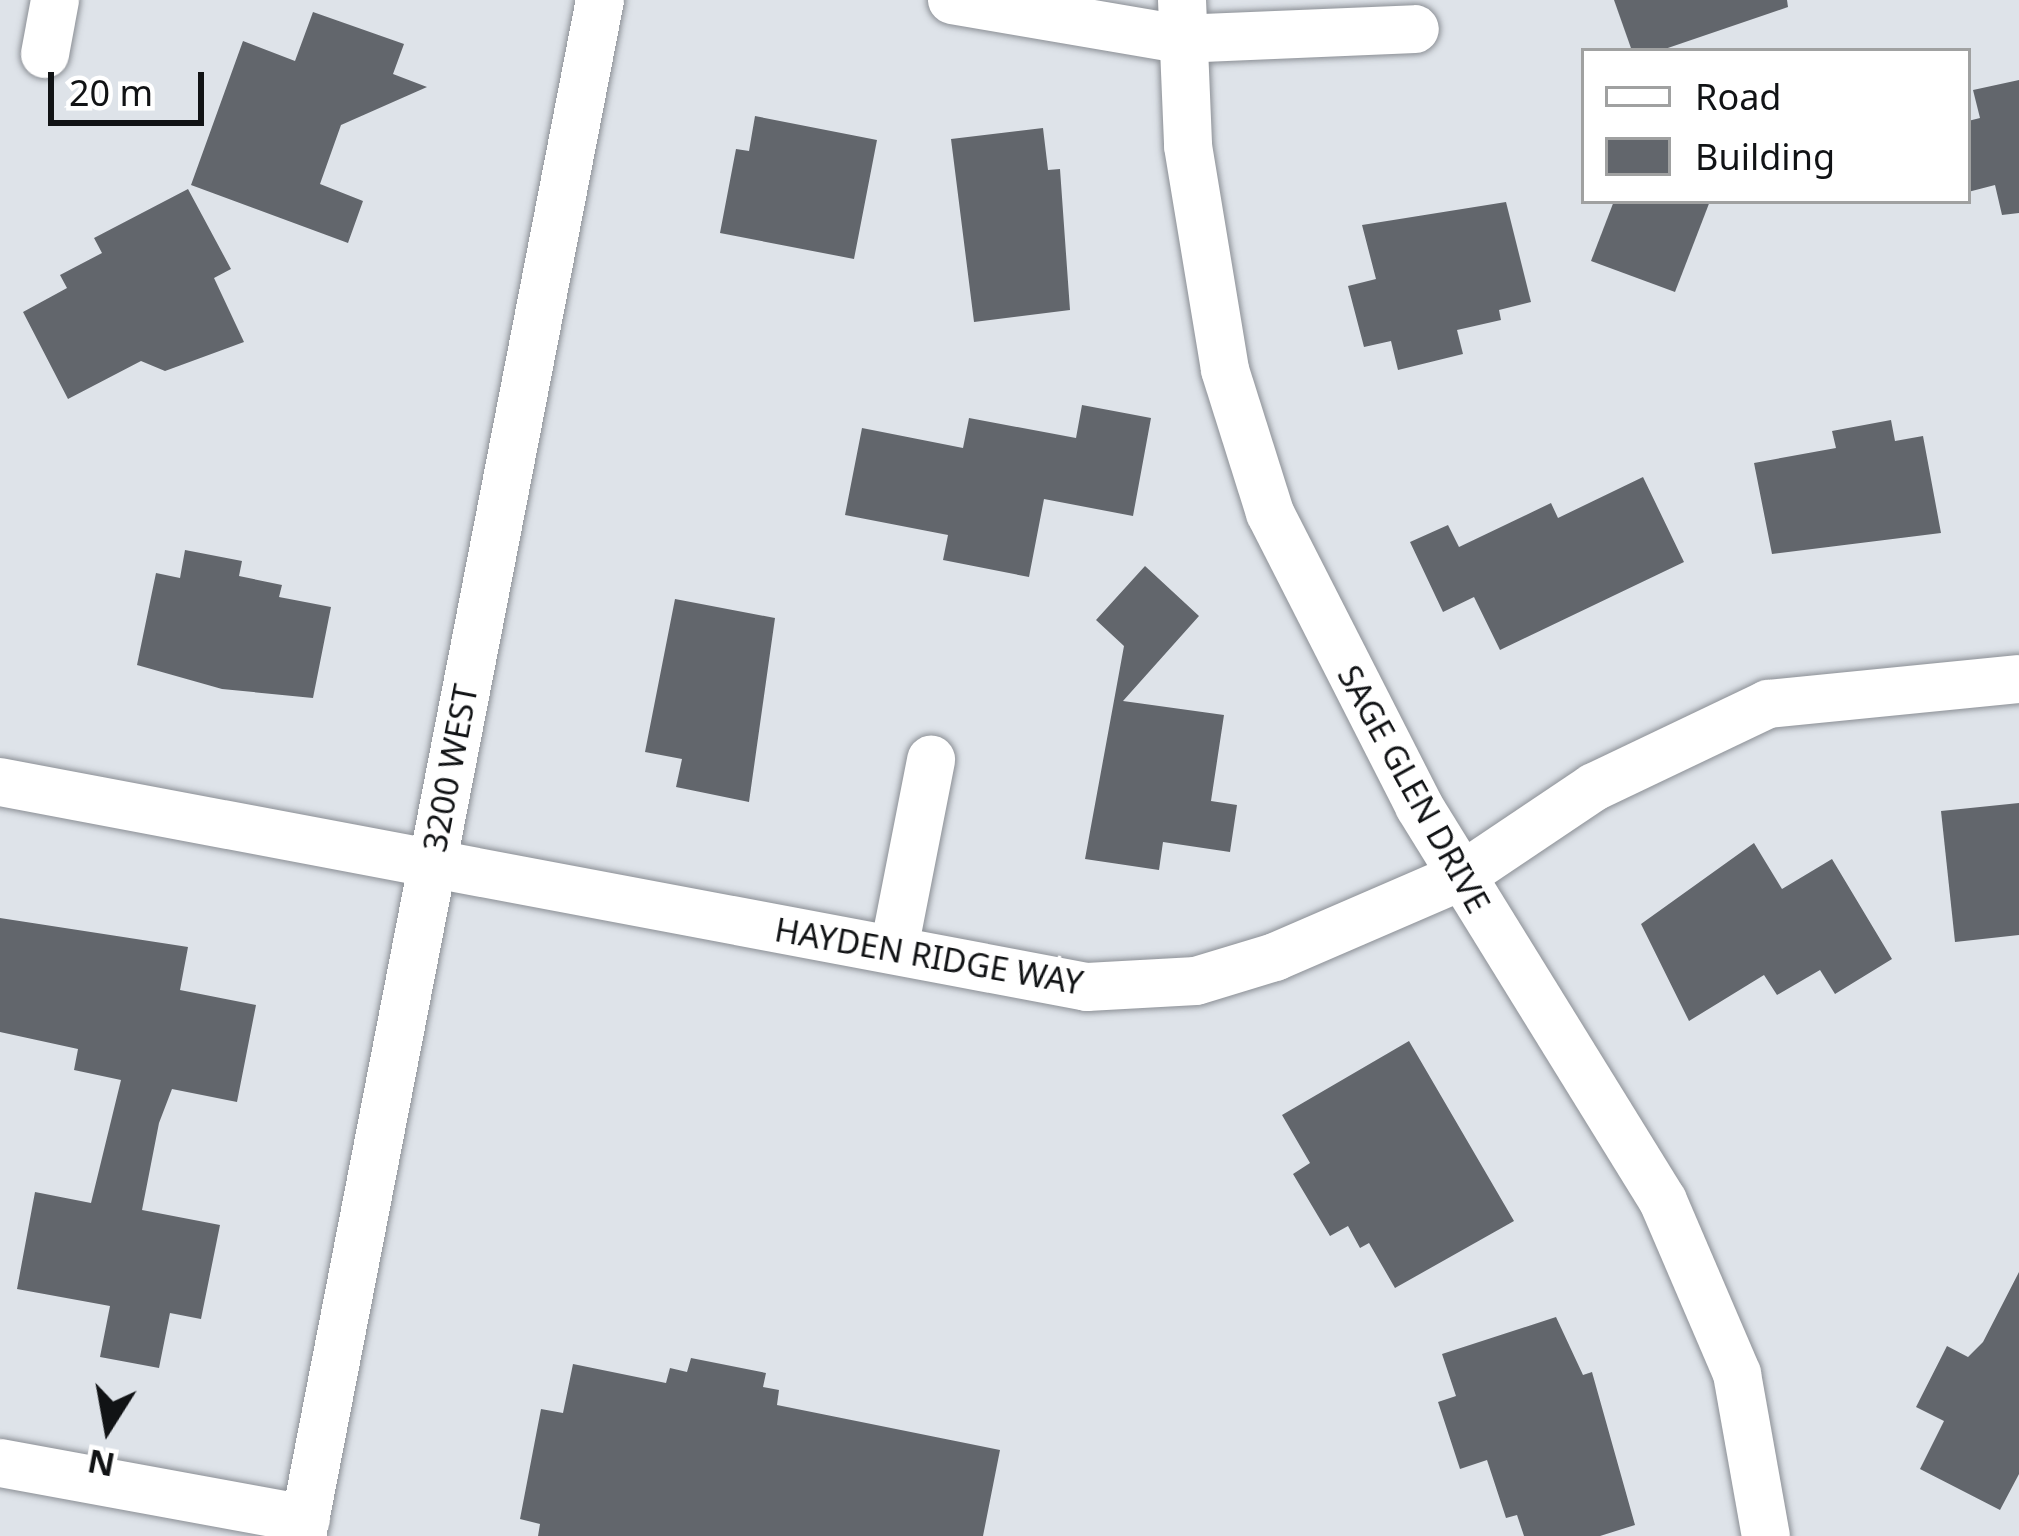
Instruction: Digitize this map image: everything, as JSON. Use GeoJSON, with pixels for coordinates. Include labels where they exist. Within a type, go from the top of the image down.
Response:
{"type":"FeatureCollection","features":[{"type":"Feature","properties":{"kind":"street"},"geometry":{"type":"LineString","coordinates":[[45,54],[55,0]]}},
{"type":"Feature","properties":{"kind":"street","name":"3200 WEST"},"geometry":{"type":"LineString","coordinates":[[304,1527],[600,0]]}},
{"type":"Feature","properties":{"kind":"street"},"geometry":{"type":"LineString","coordinates":[[952,0],[1180,20],[1415,29]]}},
{"type":"Feature","properties":{"kind":"street","name":"SAGE GLEN DRIVE"},"geometry":{"type":"LineString","coordinates":[[1180,20],[1225,370],[1270,513],[1375,728],[1460,877],[1663,1201],[1737,1375],[1766,1536]]}},
{"type":"Feature","properties":{"kind":"street","name":"HAYDEN RIDGE WAY"},"geometry":{"type":"LineString","coordinates":[[0,782],[430,867],[1087,987],[1196,981],[1275,957],[1460,877],[1594,787],[1768,704],[2019,679]]}},
{"type":"Feature","properties":{"kind":"street"},"geometry":{"type":"LineString","coordinates":[[894,949],[931,760]]}},
{"type":"Feature","properties":{"kind":"street"},"geometry":{"type":"LineString","coordinates":[[0,1463],[304,1527]]}},
{"type":"Feature","properties":{"kind":"building"},"geometry":{"type":"Polygon","coordinates":[[[1614,0],[1787,0],[1788,7],[1668,48],[1631,48],[1614,0]]]}},
{"type":"Feature","properties":{"kind":"building"},"geometry":{"type":"Polygon","coordinates":[[[313,12],[404,44],[393,74],[427,87],[341,125],[320,184],[363,201],[348,243],[191,185],[243,41],[295,61],[313,12]]]}},
{"type":"Feature","properties":{"kind":"building"},"geometry":{"type":"Polygon","coordinates":[[[2019,80],[2019,213],[2002,215],[1995,185],[1971,191],[1971,120],[1980,118],[1973,90],[2019,80]]]}},
{"type":"Feature","properties":{"kind":"building"},"geometry":{"type":"Polygon","coordinates":[[[755,116],[877,140],[854,259],[720,233],[736,149],[749,151],[755,116]]]}},
{"type":"Feature","properties":{"kind":"building"},"geometry":{"type":"Polygon","coordinates":[[[1043,128],[1048,170],[1060,169],[1070,310],[974,322],[951,139],[1043,128]]]}},
{"type":"Feature","properties":{"kind":"building"},"geometry":{"type":"Polygon","coordinates":[[[188,189],[231,269],[214,278],[244,342],[165,371],[141,361],[68,399],[23,312],[67,288],[60,275],[102,253],[94,238],[188,189]]]}},
{"type":"Feature","properties":{"kind":"building"},"geometry":{"type":"Polygon","coordinates":[[[1506,202],[1531,302],[1499,310],[1501,320],[1457,330],[1463,354],[1398,370],[1391,341],[1364,347],[1348,286],[1376,279],[1362,225],[1506,202]]]}},
{"type":"Feature","properties":{"kind":"building"},"geometry":{"type":"Polygon","coordinates":[[[1613,204],[1709,204],[1675,292],[1591,261],[1613,204]]]}},
{"type":"Feature","properties":{"kind":"building"},"geometry":{"type":"Polygon","coordinates":[[[1082,405],[1151,418],[1133,516],[1044,499],[1029,577],[943,560],[948,535],[845,515],[862,428],[963,448],[969,418],[1076,438],[1082,405]]]}},
{"type":"Feature","properties":{"kind":"building"},"geometry":{"type":"Polygon","coordinates":[[[1891,420],[1895,441],[1923,436],[1941,533],[1772,554],[1754,463],[1836,448],[1832,431],[1891,420]]]}},
{"type":"Feature","properties":{"kind":"building"},"geometry":{"type":"Polygon","coordinates":[[[1643,477],[1684,562],[1500,650],[1474,597],[1443,612],[1410,542],[1448,525],[1459,547],[1551,503],[1558,518],[1643,477]]]}},
{"type":"Feature","properties":{"kind":"building"},"geometry":{"type":"Polygon","coordinates":[[[185,550],[242,561],[239,576],[282,585],[279,597],[331,607],[313,698],[222,689],[137,665],[156,573],[180,578],[185,550]]]}},
{"type":"Feature","properties":{"kind":"building"},"geometry":{"type":"Polygon","coordinates":[[[1145,566],[1199,616],[1123,701],[1224,715],[1211,801],[1237,805],[1230,852],[1163,842],[1159,870],[1085,859],[1124,646],[1096,620],[1145,566]]]}},
{"type":"Feature","properties":{"kind":"building"},"geometry":{"type":"Polygon","coordinates":[[[675,599],[775,618],[749,802],[676,787],[682,759],[645,752],[675,599]]]}},
{"type":"Feature","properties":{"kind":"building"},"geometry":{"type":"Polygon","coordinates":[[[2019,803],[2019,935],[1955,942],[1941,811],[2019,803]]]}},
{"type":"Feature","properties":{"kind":"building"},"geometry":{"type":"Polygon","coordinates":[[[1754,843],[1782,889],[1832,859],[1892,959],[1835,994],[1820,970],[1777,995],[1764,975],[1689,1021],[1641,924],[1754,843]]]}},
{"type":"Feature","properties":{"kind":"building"},"geometry":{"type":"Polygon","coordinates":[[[0,918],[188,947],[180,990],[256,1005],[237,1102],[172,1089],[159,1123],[142,1210],[220,1225],[201,1319],[170,1313],[159,1368],[100,1357],[110,1306],[17,1289],[35,1192],[91,1203],[121,1080],[74,1070],[78,1049],[0,1032],[0,918]]]}},
{"type":"Feature","properties":{"kind":"building"},"geometry":{"type":"Polygon","coordinates":[[[1409,1041],[1514,1221],[1395,1288],[1369,1243],[1360,1248],[1348,1226],[1330,1236],[1293,1174],[1310,1163],[1282,1115],[1409,1041]]]}},
{"type":"Feature","properties":{"kind":"building"},"geometry":{"type":"Polygon","coordinates":[[[2019,1272],[2019,1474],[2000,1510],[1920,1469],[1944,1421],[1916,1407],[1947,1346],[1968,1357],[1983,1342],[2019,1272]]]}},
{"type":"Feature","properties":{"kind":"building"},"geometry":{"type":"Polygon","coordinates":[[[1556,1317],[1583,1375],[1592,1372],[1635,1525],[1600,1536],[1524,1536],[1517,1515],[1506,1518],[1487,1460],[1460,1469],[1438,1402],[1456,1396],[1442,1354],[1556,1317]]]}},
{"type":"Feature","properties":{"kind":"building"},"geometry":{"type":"Polygon","coordinates":[[[691,1358],[766,1373],[763,1387],[779,1390],[777,1405],[1000,1450],[983,1536],[538,1536],[540,1524],[520,1519],[541,1409],[563,1413],[573,1364],[666,1383],[670,1368],[687,1372],[691,1358]]]}}]}
